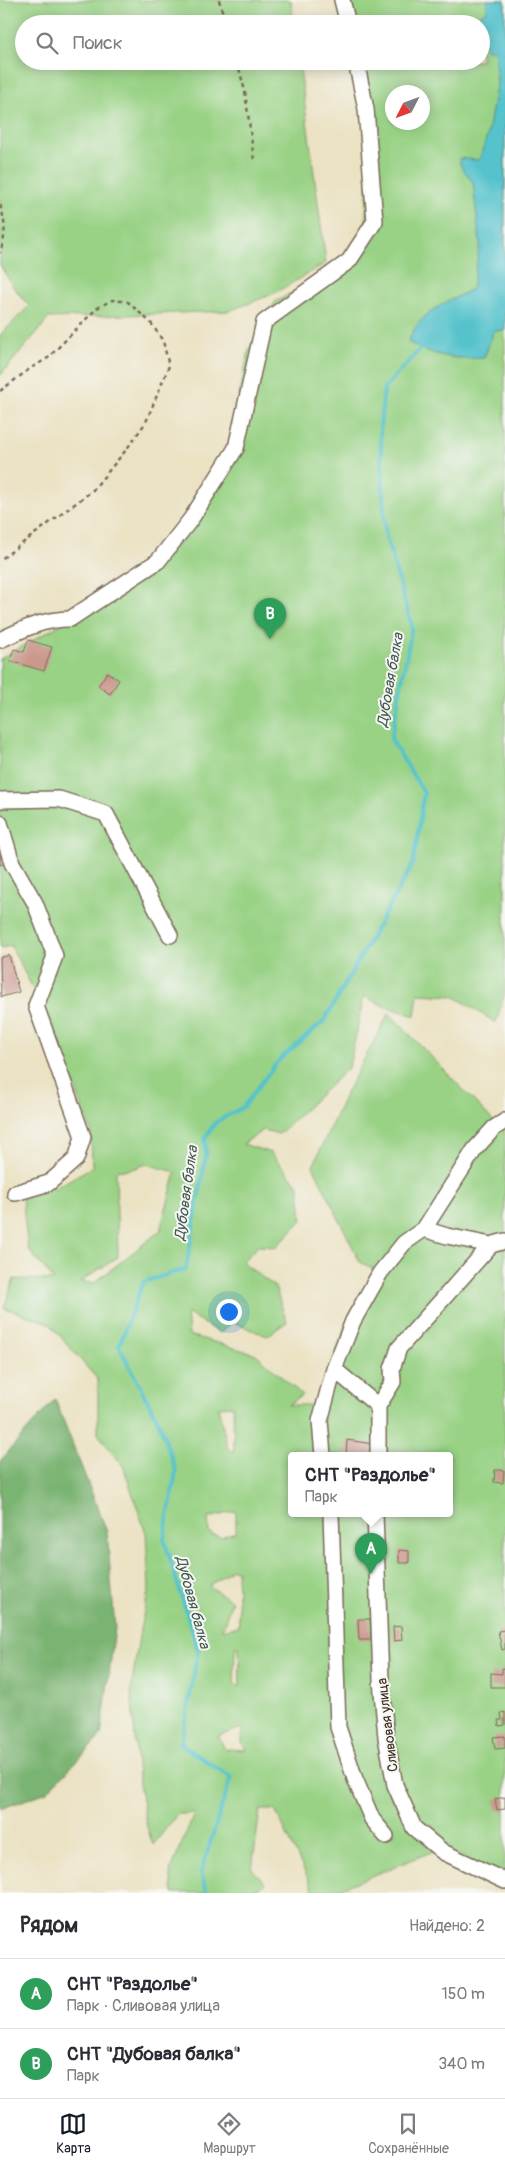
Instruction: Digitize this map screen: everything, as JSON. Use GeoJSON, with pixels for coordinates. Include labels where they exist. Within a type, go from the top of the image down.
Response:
{"type":"FeatureCollection","features":[{"type":"Feature","properties":{"kind":"street"},"geometry":{"type":"LineString","coordinates":[[342,0],[346,15]]}},
{"type":"Feature","properties":{"kind":"street"},"geometry":{"type":"LineString","coordinates":[[0,640],[27,627],[54,619],[70,618],[158,561],[191,519],[236,448],[264,322],[349,261],[374,220],[366,109],[358,70]]}},
{"type":"Feature","properties":{"kind":"street"},"geometry":{"type":"LineString","coordinates":[[0,800],[59,799],[106,814],[170,935]]}},
{"type":"Feature","properties":{"kind":"street"},"geometry":{"type":"LineString","coordinates":[[0,823],[12,863],[35,903],[55,956],[36,1006],[83,1137],[76,1159],[49,1183],[16,1193]]}},
{"type":"Feature","properties":{"kind":"street"},"geometry":{"type":"LineString","coordinates":[[323,1452],[320,1420],[334,1369],[353,1320],[380,1273],[404,1243],[424,1229],[475,1149],[494,1128],[505,1121]]}},
{"type":"Feature","properties":{"kind":"street"},"geometry":{"type":"LineString","coordinates":[[424,1229],[447,1236],[498,1243]]}},
{"type":"Feature","properties":{"kind":"street"},"geometry":{"type":"LineString","coordinates":[[378,1452],[378,1406],[393,1382],[392,1369],[400,1348],[498,1243]]}},
{"type":"Feature","properties":{"kind":"street"},"geometry":{"type":"LineString","coordinates":[[334,1369],[378,1406]]}},
{"type":"Feature","properties":{"kind":"street"},"geometry":{"type":"LineString","coordinates":[[331,1517],[338,1727],[355,1779],[372,1819],[386,1836]]}},
{"type":"Feature","properties":{"kind":"street","name":"Сливовая улица"},"geometry":{"type":"LineString","coordinates":[[376,1517],[381,1680],[386,1737],[395,1785],[414,1828],[443,1852],[505,1881]]}},
{"type":"Feature","properties":{"kind":"path"},"geometry":{"type":"LineString","coordinates":[[219,0],[223,15]]}},
{"type":"Feature","properties":{"kind":"path"},"geometry":{"type":"LineString","coordinates":[[239,70],[245,91],[254,160]]}},
{"type":"Feature","properties":{"kind":"path"},"geometry":{"type":"LineString","coordinates":[[0,205],[5,221],[5,239],[0,253]]}},
{"type":"Feature","properties":{"kind":"path"},"geometry":{"type":"LineString","coordinates":[[0,391],[48,358],[97,308],[112,300],[128,302],[151,323],[163,341],[168,366],[146,422],[126,450],[92,491],[0,560]]}},
{"type":"Feature","properties":{"kind":"green space"},"geometry":{"type":"Polygon","coordinates":[[[0,0],[291,0],[293,15],[15,15],[15,70],[300,70],[326,263],[273,294],[229,311],[49,318],[0,376],[0,335],[29,306],[14,288],[0,265],[0,0]]]}},
{"type":"Feature","properties":{"kind":"green space"},"geometry":{"type":"Polygon","coordinates":[[[349,0],[505,0],[505,992],[496,1023],[454,996],[418,994],[415,1016],[381,1005],[364,996],[349,1067],[279,1134],[263,1130],[243,1144],[271,1153],[299,1186],[302,1220],[276,1247],[258,1246],[242,1262],[275,1287],[287,1322],[267,1336],[233,1322],[220,1333],[187,1313],[189,1335],[256,1354],[302,1395],[288,1405],[316,1405],[349,1317],[375,1270],[360,1262],[313,1166],[345,1095],[389,1013],[501,1129],[505,1127],[505,1876],[441,1848],[329,1893],[315,1893],[275,1810],[260,1810],[252,1869],[266,1884],[245,1893],[173,1893],[170,1872],[194,1814],[178,1814],[153,1845],[146,1824],[138,1777],[131,1690],[140,1630],[149,1588],[146,1533],[123,1466],[98,1434],[98,1380],[49,1323],[4,1308],[14,1279],[54,1280],[28,1249],[22,1198],[53,1189],[92,1167],[91,1130],[52,1026],[11,946],[0,948],[0,659],[70,619],[169,554],[224,467],[249,350],[275,302],[367,251],[366,215],[372,106],[364,70],[490,70],[490,15],[352,15],[349,0]],[[146,1164],[136,1168],[116,1171],[118,1257],[80,1282],[94,1283],[160,1231],[176,1172],[146,1164]],[[233,1406],[218,1407],[228,1449],[234,1452],[233,1406]],[[236,1511],[208,1518],[209,1533],[220,1537],[236,1532],[236,1511]],[[232,1569],[209,1586],[232,1601],[222,1630],[239,1626],[237,1570],[232,1569]],[[235,1647],[234,1684],[240,1687],[239,1647],[235,1647]],[[242,1728],[218,1736],[225,1749],[246,1750],[242,1742],[242,1728]]]}},
{"type":"Feature","properties":{"kind":"green space"},"geometry":{"type":"Polygon","coordinates":[[[55,1399],[107,1532],[115,1628],[101,1736],[47,1792],[0,1809],[0,1461],[55,1399]]]}},
{"type":"Feature","properties":{"kind":"water"},"geometry":{"type":"Polygon","coordinates":[[[487,0],[505,0],[505,330],[494,331],[484,358],[464,358],[435,354],[408,342],[420,322],[434,309],[472,289],[480,244],[473,182],[461,167],[459,158],[479,160],[488,133],[497,81],[494,50],[490,50],[490,15],[480,15],[487,11],[487,0]]]}},
{"type":"Feature","properties":{"kind":"building"},"geometry":{"type":"Polygon","coordinates":[[[28,640],[52,647],[44,671],[10,661],[14,649],[24,652],[28,640]]]}},
{"type":"Feature","properties":{"kind":"building"},"geometry":{"type":"Polygon","coordinates":[[[107,672],[119,680],[110,694],[98,686],[107,672]]]}},
{"type":"Feature","properties":{"kind":"building"},"geometry":{"type":"Polygon","coordinates":[[[0,846],[5,863],[0,865],[0,846]]]}},
{"type":"Feature","properties":{"kind":"building"},"geometry":{"type":"Polygon","coordinates":[[[9,955],[19,992],[1,997],[0,958],[9,955]]]}},
{"type":"Feature","properties":{"kind":"building"},"geometry":{"type":"Polygon","coordinates":[[[347,1440],[373,1444],[372,1452],[346,1452],[347,1440]]]}},
{"type":"Feature","properties":{"kind":"building"},"geometry":{"type":"Polygon","coordinates":[[[495,1470],[504,1470],[503,1483],[494,1482],[495,1470]]]}},
{"type":"Feature","properties":{"kind":"building"},"geometry":{"type":"Polygon","coordinates":[[[399,1550],[409,1551],[409,1563],[399,1563],[399,1550]]]}},
{"type":"Feature","properties":{"kind":"building"},"geometry":{"type":"Polygon","coordinates":[[[358,1619],[370,1619],[371,1640],[359,1640],[358,1619]]]}},
{"type":"Feature","properties":{"kind":"building"},"geometry":{"type":"Polygon","coordinates":[[[401,1626],[402,1640],[394,1641],[393,1627],[401,1626]]]}},
{"type":"Feature","properties":{"kind":"building"},"geometry":{"type":"Polygon","coordinates":[[[505,1630],[505,1649],[502,1650],[498,1631],[505,1630]]]}},
{"type":"Feature","properties":{"kind":"building"},"geometry":{"type":"Polygon","coordinates":[[[502,1668],[505,1669],[505,1687],[491,1687],[491,1673],[502,1674],[502,1668]]]}},
{"type":"Feature","properties":{"kind":"building"},"geometry":{"type":"Polygon","coordinates":[[[505,1712],[505,1725],[499,1726],[498,1720],[502,1720],[501,1713],[505,1712]]]}},
{"type":"Feature","properties":{"kind":"building"},"geometry":{"type":"Polygon","coordinates":[[[505,1736],[505,1748],[495,1749],[493,1737],[505,1736]]]}},
{"type":"Feature","properties":{"kind":"building"},"geometry":{"type":"Polygon","coordinates":[[[505,1797],[505,1809],[497,1810],[495,1799],[505,1797]]]}},
{"type":"Feature","properties":{"kind":"waterway","name":"Дубовая балка"},"geometry":{"type":"LineString","coordinates":[[207,1893],[201,1872],[231,1777],[181,1745],[198,1651],[164,1539],[176,1471],[159,1423],[119,1346],[143,1282],[186,1269],[206,1154],[205,1138],[216,1122],[243,1107],[279,1060],[324,1021],[413,864],[424,793],[391,739],[412,627],[385,533],[380,428],[384,388],[423,346]]}},
{"type":"Feature","properties":{"kind":"place","name":"СНТ \"Дубовая балка\""},"geometry":{"type":"Point","coordinates":[270,639]}},
{"type":"Feature","properties":{"kind":"place","name":"СНТ \"Раздолье\""},"geometry":{"type":"Point","coordinates":[371,1574]}}]}
